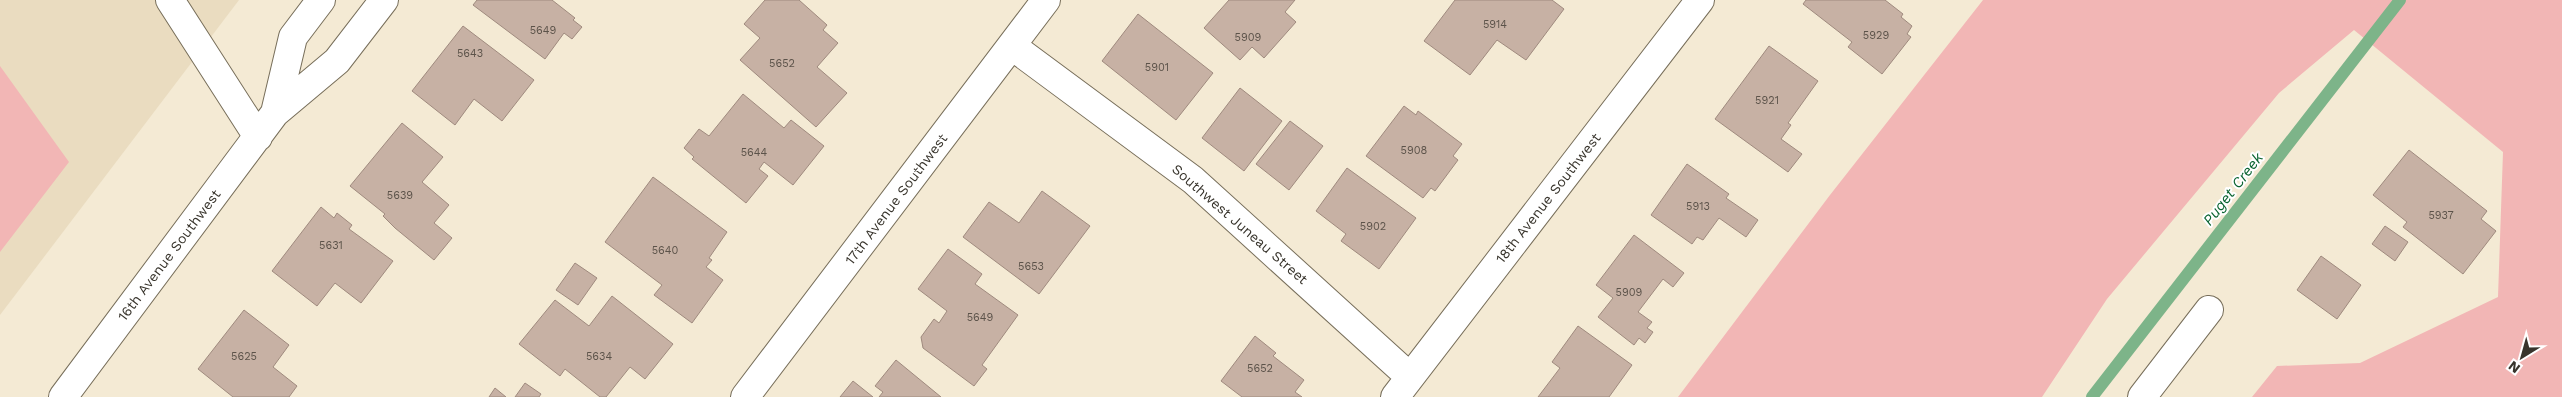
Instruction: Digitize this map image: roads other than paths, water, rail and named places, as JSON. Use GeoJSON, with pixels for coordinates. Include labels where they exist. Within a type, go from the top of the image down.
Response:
{"type":"FeatureCollection","features":[{"type":"Feature","properties":{"kind":"street"},"geometry":{"type":"LineString","coordinates":[[170,0],[258,137]]}},
{"type":"Feature","properties":{"kind":"street","name":"16th Avenue Southwest"},"geometry":{"type":"LineString","coordinates":[[275,113],[294,37],[321,0]]}},
{"type":"Feature","properties":{"kind":"street","name":"16th Avenue Southwest"},"geometry":{"type":"LineString","coordinates":[[63,397],[275,113],[337,62],[384,0]]}},
{"type":"Feature","properties":{"kind":"street","name":"17th Avenue Southwest"},"geometry":{"type":"LineString","coordinates":[[744,397],[1046,0]]}},
{"type":"Feature","properties":{"kind":"street","name":"18th Avenue Southwest"},"geometry":{"type":"LineString","coordinates":[[1403,387],[1700,0]]}},
{"type":"Feature","properties":{"kind":"street","name":"Southwest Juneau Street"},"geometry":{"type":"LineString","coordinates":[[1012,46],[1193,180],[1403,387]]}},
{"type":"Feature","properties":{"kind":"street"},"geometry":{"type":"LineString","coordinates":[[2142,397],[2209,310]]}},
{"type":"Feature","properties":{"kind":"waterway","name":"Puget Creek"},"geometry":{"type":"LineString","coordinates":[[2092,397],[2400,0]]}}]}
